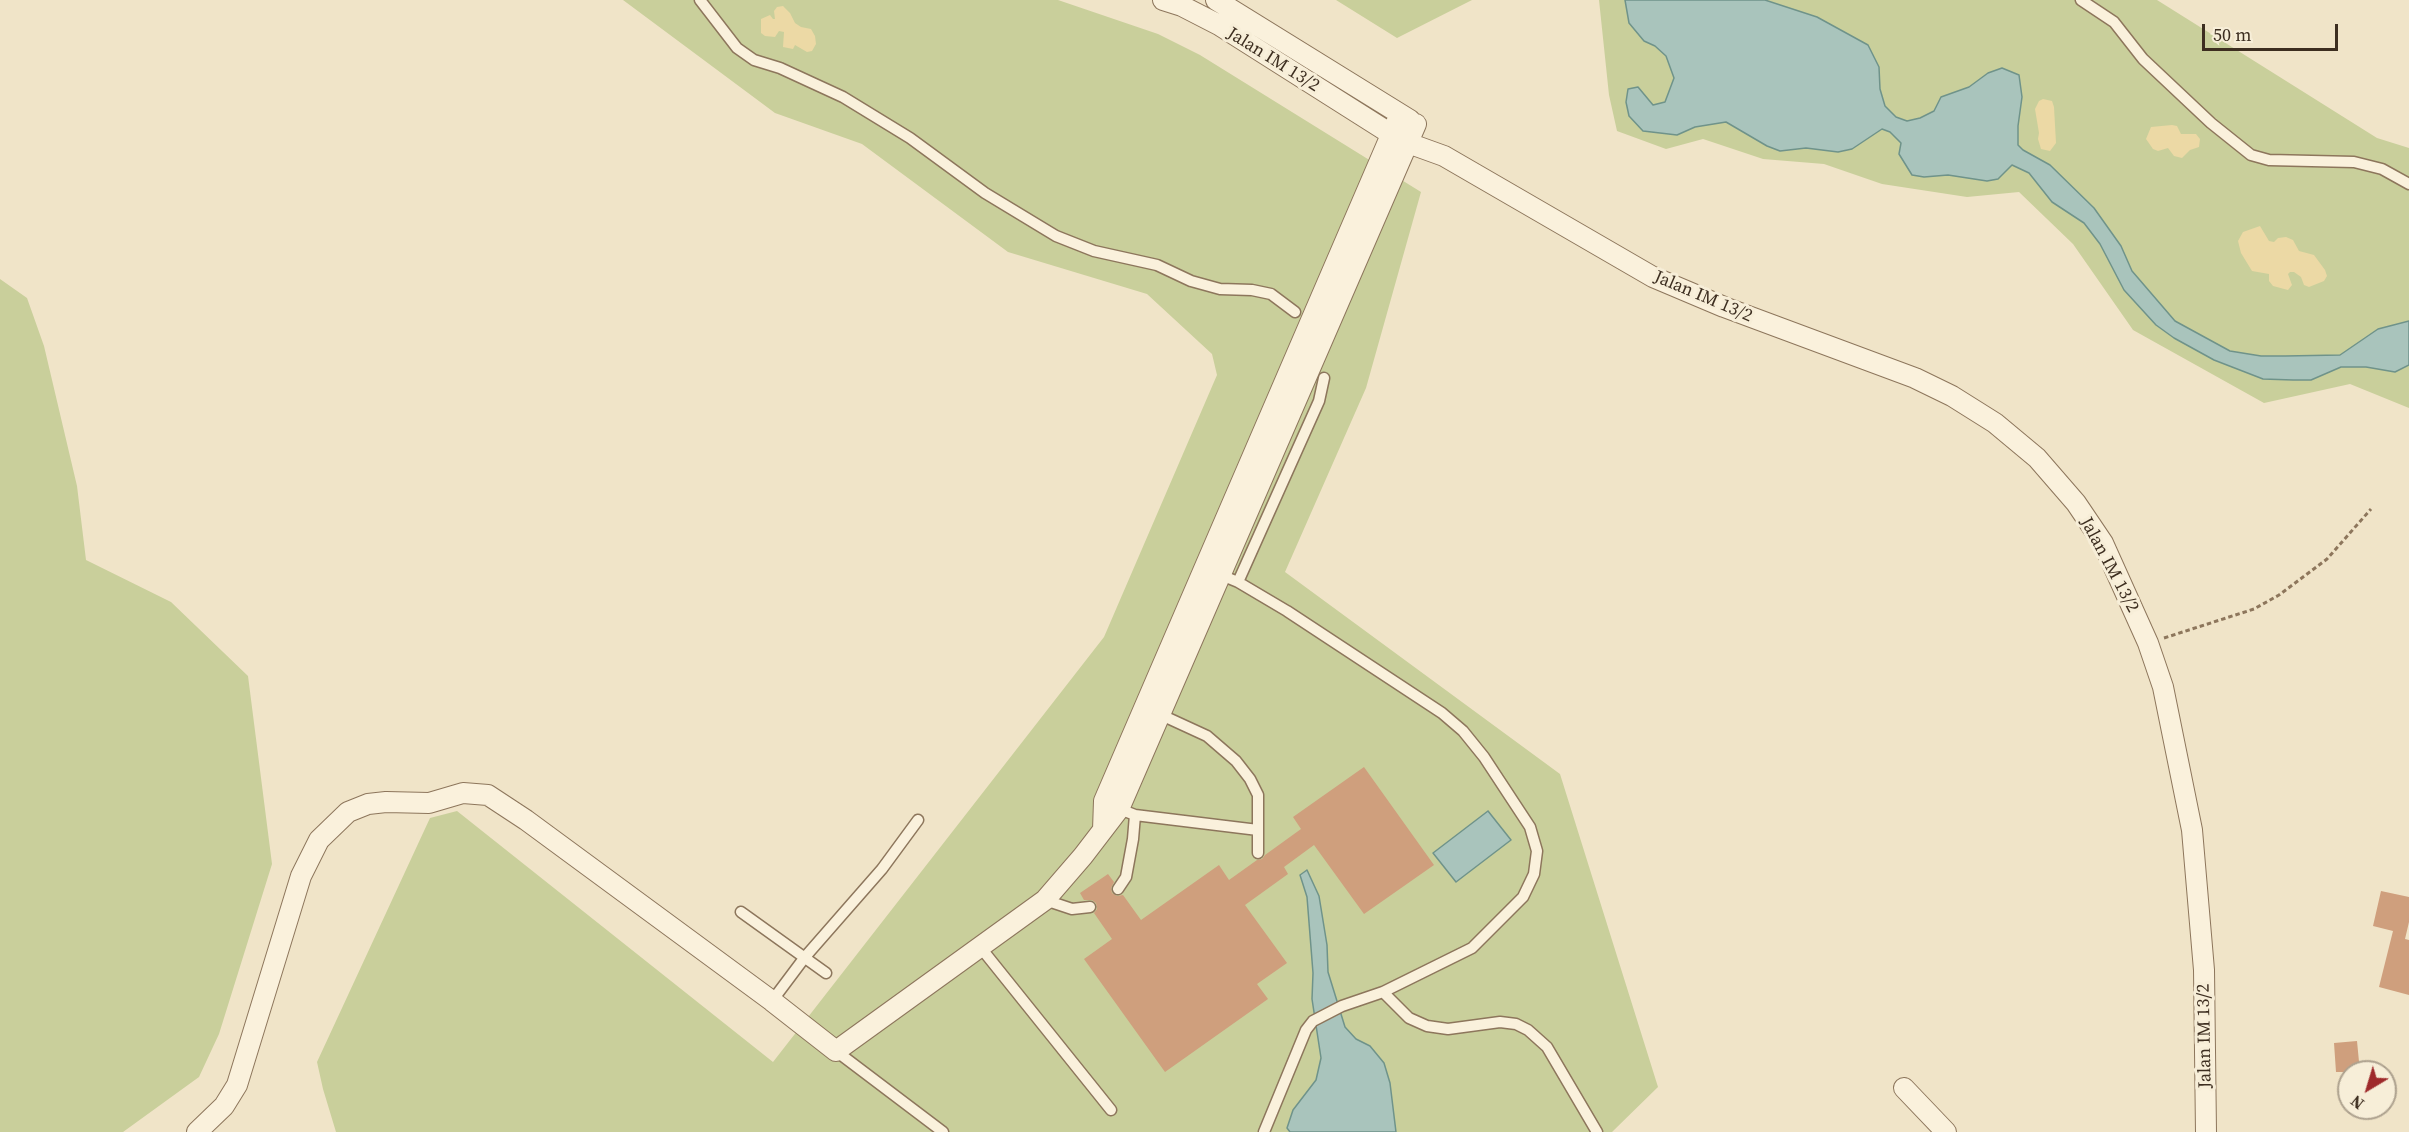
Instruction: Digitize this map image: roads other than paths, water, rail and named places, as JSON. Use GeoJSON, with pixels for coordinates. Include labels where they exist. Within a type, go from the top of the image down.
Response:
{"type":"FeatureCollection","features":[{"type":"Feature","properties":{"kind":"street","name":"Jalan IM 13/2"},"geometry":{"type":"LineString","coordinates":[[1163,0],[1182,6],[1219,25],[1390,134],[1444,156],[1653,276],[1724,307],[1915,378],[1952,396],[1995,423],[2037,458],[2076,504],[2103,543],[2148,643],[2163,687],[2192,830],[2204,970],[2206,1132]]}},
{"type":"Feature","properties":{"kind":"street","name":"Jalan IM 13/2"},"geometry":{"type":"LineString","coordinates":[[1216,0],[1408,119],[1444,156]]}},
{"type":"Feature","properties":{"kind":"street"},"geometry":{"type":"LineString","coordinates":[[1196,611],[1229,579],[1255,475],[1390,134],[1408,119]]}},
{"type":"Feature","properties":{"kind":"street"},"geometry":{"type":"LineString","coordinates":[[197,1132],[224,1106],[237,1084],[301,876],[319,840],[348,812],[368,804],[429,803],[463,793],[488,795],[526,820],[772,1001],[836,1052],[1045,900],[1083,856],[1119,808],[1153,710],[1255,475],[1408,143],[1408,119]]}},
{"type":"Feature","properties":{"kind":"street"},"geometry":{"type":"LineString","coordinates":[[1904,1088],[1946,1132]]}},
{"type":"Feature","properties":{"kind":"lane"},"geometry":{"type":"LineString","coordinates":[[700,0],[737,48],[754,60],[780,68],[843,97],[910,138],[985,193],[1056,236],[1094,251],[1156,265],[1191,281],[1220,289],[1252,290],[1271,294],[1295,312]]}},
{"type":"Feature","properties":{"kind":"lane"},"geometry":{"type":"LineString","coordinates":[[2081,0],[2114,22],[2144,59],[2211,123],[2251,155],[2268,160],[2354,162],[2382,169],[2409,184]]}},
{"type":"Feature","properties":{"kind":"lane"},"geometry":{"type":"LineString","coordinates":[[1264,1132],[1306,1030],[1313,1021],[1342,1006],[1383,992],[1472,948],[1523,897],[1534,874],[1537,851],[1530,827],[1484,757],[1463,731],[1432,707],[1287,611],[1229,579],[1319,401],[1324,378]]}},
{"type":"Feature","properties":{"kind":"lane"},"geometry":{"type":"LineString","coordinates":[[1153,710],[1207,736],[1236,761],[1250,779],[1258,795],[1258,853]]}},
{"type":"Feature","properties":{"kind":"lane"},"geometry":{"type":"LineString","coordinates":[[1119,808],[1258,830]]}},
{"type":"Feature","properties":{"kind":"lane"},"geometry":{"type":"LineString","coordinates":[[1118,889],[1126,877],[1133,840],[1119,808]]}},
{"type":"Feature","properties":{"kind":"lane"},"geometry":{"type":"LineString","coordinates":[[772,1001],[805,957],[882,869],[918,820]]}},
{"type":"Feature","properties":{"kind":"lane"},"geometry":{"type":"LineString","coordinates":[[1045,900],[1072,909],[1089,907]]}},
{"type":"Feature","properties":{"kind":"lane"},"geometry":{"type":"LineString","coordinates":[[741,912],[826,973]]}},
{"type":"Feature","properties":{"kind":"lane"},"geometry":{"type":"LineString","coordinates":[[981,948],[1111,1110]]}},
{"type":"Feature","properties":{"kind":"lane"},"geometry":{"type":"LineString","coordinates":[[1383,992],[1410,1018],[1427,1026],[1448,1029],[1500,1022],[1516,1024],[1528,1030],[1547,1047],[1597,1132]]}},
{"type":"Feature","properties":{"kind":"lane"},"geometry":{"type":"LineString","coordinates":[[836,1052],[943,1132]]}},
{"type":"Feature","properties":{"kind":"water"},"geometry":{"type":"Polygon","coordinates":[[[1625,0],[1765,0],[1817,17],[1868,45],[1879,67],[1880,89],[1885,106],[1896,117],[1907,121],[1934,111],[1941,97],[1969,87],[1988,73],[2002,68],[2019,75],[2022,97],[2018,145],[2050,165],[2094,208],[2121,246],[2132,271],[2175,321],[2230,351],[2261,356],[2285,356],[2340,355],[2378,329],[2409,321],[2409,365],[2395,372],[2366,367],[2341,367],[2311,380],[2293,380],[2263,379],[2214,360],[2174,338],[2156,325],[2124,290],[2100,244],[2084,223],[2052,202],[2029,173],[2012,165],[1998,179],[1987,181],[1948,175],[1924,177],[1912,175],[1899,154],[1901,143],[1890,132],[1882,129],[1852,149],[1838,152],[1806,148],[1780,151],[1726,122],[1695,127],[1677,135],[1643,131],[1629,116],[1626,102],[1628,89],[1638,87],[1653,105],[1665,102],[1674,78],[1666,56],[1655,46],[1644,41],[1629,23],[1625,0]]]}},
{"type":"Feature","properties":{"kind":"water"},"geometry":{"type":"Polygon","coordinates":[[[1488,811],[1511,840],[1456,882],[1433,853],[1488,811]]]}},
{"type":"Feature","properties":{"kind":"water"},"geometry":{"type":"Polygon","coordinates":[[[1307,870],[1319,896],[1327,945],[1328,972],[1345,1027],[1356,1039],[1370,1046],[1384,1063],[1390,1083],[1396,1132],[1290,1132],[1287,1128],[1293,1110],[1316,1080],[1321,1058],[1312,999],[1313,973],[1307,897],[1300,875],[1307,870]]]}}]}
